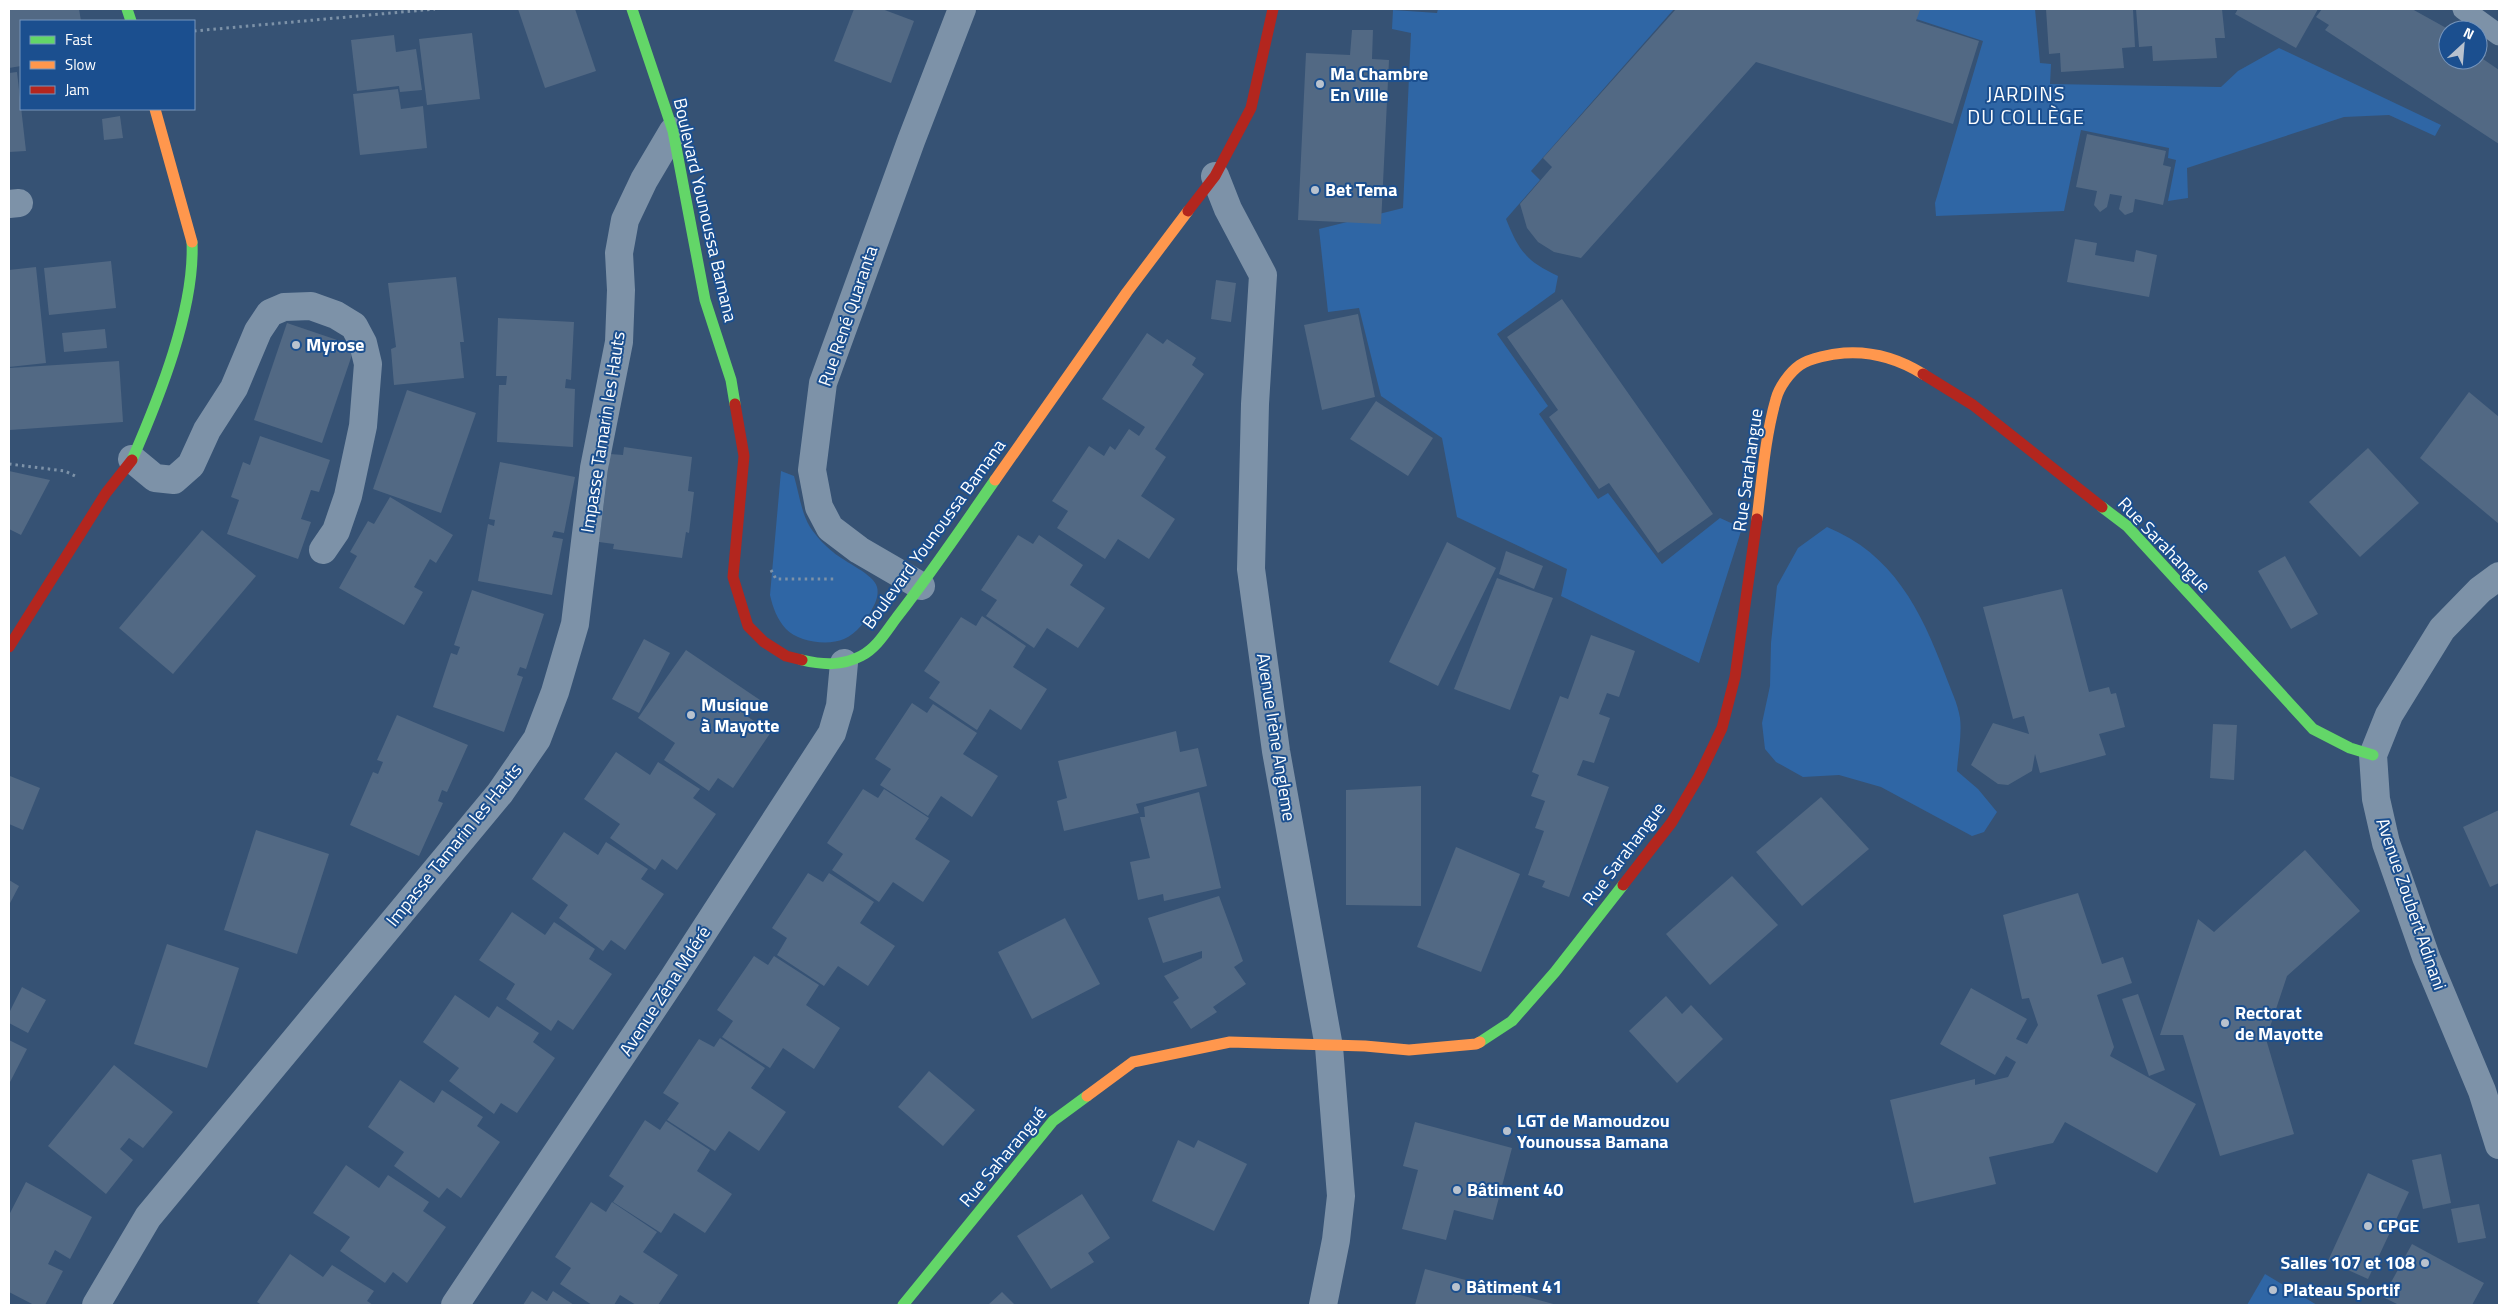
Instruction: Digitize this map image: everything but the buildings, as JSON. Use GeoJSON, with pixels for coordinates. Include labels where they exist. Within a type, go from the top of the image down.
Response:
{"type":"FeatureCollection","features":[{"type":"Feature","properties":{"kind":"main road","name":"Boulevard Younoussa Bamana"},"geometry":{"type":"LineString","coordinates":[[632,9],[673,131],[705,300],[730,380],[744,456],[742,502],[733,576],[748,626],[764,642],[786,656],[819,664],[844,663],[863,655],[876,644],[920,586],[1127,292],[1215,176],[1251,108],[1273,9]]}},
{"type":"Feature","properties":{"kind":"main road"},"geometry":{"type":"LineString","coordinates":[[9,647],[106,493],[132,459],[172,353],[188,300],[192,243],[155,110]]}},
{"type":"Feature","properties":{"kind":"main road","name":"Rue Sarahangue"},"geometry":{"type":"LineString","coordinates":[[1329,1046],[1366,1046],[1409,1050],[1476,1044],[1512,1021],[1555,972],[1672,822],[1699,776],[1722,728],[1736,677],[1762,475],[1776,397],[1789,375],[1801,364],[1814,359],[1837,354],[1864,352],[1891,359],[1920,372],[1973,405],[2127,526],[2313,729],[2350,748],[2373,755]]}},
{"type":"Feature","properties":{"kind":"main road","name":"Rue Saharangué"},"geometry":{"type":"LineString","coordinates":[[903,1305],[1053,1121],[1134,1062],[1230,1042],[1329,1046]]}},
{"type":"Feature","properties":{"kind":"street","name":"Rue René Quaranta"},"geometry":{"type":"LineString","coordinates":[[920,586],[860,550],[830,528],[819,507],[812,470],[822,383],[962,9]]}},
{"type":"Feature","properties":{"kind":"street","name":"Impasse Tamarin les Hauts"},"geometry":{"type":"LineString","coordinates":[[96,1305],[148,1217],[500,793],[537,739],[555,692],[575,624],[594,468],[619,342],[621,290],[619,253],[624,220],[644,180],[673,131]]}},
{"type":"Feature","properties":{"kind":"street","name":"Avenue Irène Angleme"},"geometry":{"type":"LineString","coordinates":[[1215,176],[1228,209],[1263,275],[1255,404],[1251,569],[1276,751],[1329,1046],[1341,1196],[1336,1240],[1323,1305]]}},
{"type":"Feature","properties":{"kind":"street"},"geometry":{"type":"LineString","coordinates":[[132,459],[155,478],[174,480],[191,465],[207,430],[234,388],[258,331],[270,313],[284,308],[311,306],[336,314],[354,326],[364,343],[368,364],[363,426],[348,496],[336,531],[323,550]]}},
{"type":"Feature","properties":{"kind":"street","name":"Avenue Zoubert Adinani"},"geometry":{"type":"LineString","coordinates":[[2499,576],[2480,590],[2442,629],[2389,715],[2373,755],[2376,799],[2386,843],[2426,957],[2482,1091],[2499,1145]]}},
{"type":"Feature","properties":{"kind":"street","name":"Avenue Zéna Mdéré"},"geometry":{"type":"LineString","coordinates":[[455,1305],[674,977],[832,733],[840,706],[844,663]]}},
{"type":"Feature","properties":{"kind":"lane"},"geometry":{"type":"LineString","coordinates":[[2462,9],[2499,35]]}},
{"type":"Feature","properties":{"kind":"path"},"geometry":{"type":"LineString","coordinates":[[195,32],[435,9]]}},
{"type":"Feature","properties":{"kind":"path"},"geometry":{"type":"LineString","coordinates":[[9,464],[65,471],[106,493]]}},
{"type":"Feature","properties":{"kind":"path"},"geometry":{"type":"LineString","coordinates":[[734,556],[760,560],[770,569],[776,579],[843,579]]}},
{"type":"Feature","properties":{"kind":"shaded area"},"geometry":{"type":"Polygon","coordinates":[[[1438,9],[1674,9],[1531,171],[1540,180],[1506,219],[1515,239],[1525,254],[1547,271],[1558,276],[1555,292],[1497,334],[1548,406],[1539,414],[1598,499],[1608,493],[1662,564],[1720,518],[1742,528],[1699,663],[1561,596],[1567,569],[1457,517],[1442,438],[1381,396],[1359,308],[1328,312],[1319,229],[1403,208],[1411,33],[1392,29],[1393,10],[1437,13],[1438,9]]]}},
{"type":"Feature","properties":{"kind":"shaded area"},"geometry":{"type":"Polygon","coordinates":[[[1886,9],[2035,9],[2040,63],[2051,64],[2050,84],[2221,87],[2238,71],[2279,48],[2441,125],[2435,136],[2389,115],[2344,117],[2187,168],[2188,198],[2168,201],[2176,160],[2168,158],[2169,148],[2081,130],[2064,211],[1936,216],[1935,203],[1983,41],[1886,9]]]}},
{"type":"Feature","properties":{"kind":"shaded area"},"geometry":{"type":"Polygon","coordinates":[[[781,471],[794,476],[804,515],[818,537],[838,556],[870,577],[877,587],[876,601],[867,618],[857,630],[844,639],[830,642],[814,642],[798,637],[786,629],[774,609],[770,595],[781,471]]]}},
{"type":"Feature","properties":{"kind":"shaded area"},"geometry":{"type":"Polygon","coordinates":[[[1827,527],[1850,538],[1870,552],[1902,587],[1915,606],[1936,650],[1959,713],[1961,731],[1957,771],[1978,789],[1997,812],[1984,832],[1972,836],[1881,787],[1839,775],[1803,777],[1776,762],[1765,749],[1762,723],[1770,686],[1771,643],[1777,586],[1798,548],[1827,527]]]}},
{"type":"Feature","properties":{"kind":"shaded area","name":"Plateau Sportif"},"geometry":{"type":"Polygon","coordinates":[[[2265,1274],[2317,1305],[2247,1305],[2265,1274]]]}},
{"type":"Feature","properties":{"kind":"traffic: fast"},"geometry":{"type":"LineString","coordinates":[[127,9],[131,20]]}},
{"type":"Feature","properties":{"kind":"traffic: fast"},"geometry":{"type":"LineString","coordinates":[[632,9],[673,131],[705,300],[731,380],[735,404]]}},
{"type":"Feature","properties":{"kind":"traffic: fast"},"geometry":{"type":"LineString","coordinates":[[132,460],[164,381],[181,324],[188,296],[192,242]]}},
{"type":"Feature","properties":{"kind":"traffic: fast"},"geometry":{"type":"LineString","coordinates":[[802,660],[825,664],[840,663],[867,653],[881,638],[923,583],[995,480]]}},
{"type":"Feature","properties":{"kind":"traffic: fast"},"geometry":{"type":"LineString","coordinates":[[2102,507],[2127,526],[2313,729],[2350,748],[2373,755]]}},
{"type":"Feature","properties":{"kind":"traffic: fast"},"geometry":{"type":"LineString","coordinates":[[1480,1042],[1512,1021],[1555,972],[1623,885]]}},
{"type":"Feature","properties":{"kind":"traffic: fast"},"geometry":{"type":"LineString","coordinates":[[903,1305],[1053,1121],[1087,1096]]}},
{"type":"Feature","properties":{"kind":"traffic: slow"},"geometry":{"type":"LineString","coordinates":[[155,110],[192,242]]}},
{"type":"Feature","properties":{"kind":"traffic: slow"},"geometry":{"type":"LineString","coordinates":[[995,480],[1127,292],[1188,211]]}},
{"type":"Feature","properties":{"kind":"traffic: slow"},"geometry":{"type":"LineString","coordinates":[[1757,519],[1772,413],[1785,380],[1796,368],[1809,360],[1821,357],[1865,353],[1895,360],[1923,374]]}},
{"type":"Feature","properties":{"kind":"traffic: slow"},"geometry":{"type":"LineString","coordinates":[[1087,1096],[1133,1062],[1230,1042],[1365,1046],[1409,1050],[1476,1044],[1480,1042]]}},
{"type":"Feature","properties":{"kind":"traffic: jam"},"geometry":{"type":"LineString","coordinates":[[1188,211],[1215,176],[1251,108],[1273,9]]}},
{"type":"Feature","properties":{"kind":"traffic: jam"},"geometry":{"type":"LineString","coordinates":[[1923,374],[1973,405],[2102,507]]}},
{"type":"Feature","properties":{"kind":"traffic: jam"},"geometry":{"type":"LineString","coordinates":[[735,404],[744,456],[733,577],[748,626],[764,642],[786,656],[802,660]]}},
{"type":"Feature","properties":{"kind":"traffic: jam"},"geometry":{"type":"LineString","coordinates":[[9,647],[106,493],[132,460]]}},
{"type":"Feature","properties":{"kind":"traffic: jam"},"geometry":{"type":"LineString","coordinates":[[1623,885],[1672,822],[1699,776],[1722,728],[1735,677],[1757,519]]}},
{"type":"Feature","properties":{"kind":"place","name":"Ma Chambre En Ville"},"geometry":{"type":"Point","coordinates":[1320,84]}},
{"type":"Feature","properties":{"kind":"place","name":"Bet Tema"},"geometry":{"type":"Point","coordinates":[1315,190]}},
{"type":"Feature","properties":{"kind":"place","name":"Myrose"},"geometry":{"type":"Point","coordinates":[296,345]}},
{"type":"Feature","properties":{"kind":"place","name":"Musique à Mayotte"},"geometry":{"type":"Point","coordinates":[691,715]}},
{"type":"Feature","properties":{"kind":"place","name":"Rectorat de Mayotte"},"geometry":{"type":"Point","coordinates":[2225,1023]}},
{"type":"Feature","properties":{"kind":"place","name":"LGT de Mamoudzou Younoussa Bamana"},"geometry":{"type":"Point","coordinates":[1507,1131]}},
{"type":"Feature","properties":{"kind":"place","name":"Bâtiment 40"},"geometry":{"type":"Point","coordinates":[1457,1190]}},
{"type":"Feature","properties":{"kind":"place","name":"CPGE"},"geometry":{"type":"Point","coordinates":[2368,1226]}},
{"type":"Feature","properties":{"kind":"place","name":"Salles 107 et 108"},"geometry":{"type":"Point","coordinates":[2425,1263]}},
{"type":"Feature","properties":{"kind":"place","name":"Bâtiment 41"},"geometry":{"type":"Point","coordinates":[1456,1287]}},
{"type":"Feature","properties":{"kind":"place","name":"Plateau Sportif"},"geometry":{"type":"Point","coordinates":[2273,1290]}},
{"type":"Feature","properties":{"kind":"district","name":"JARDINS DU COLLÈGE"},"geometry":{"type":"Point","coordinates":[2026,106]}}]}
